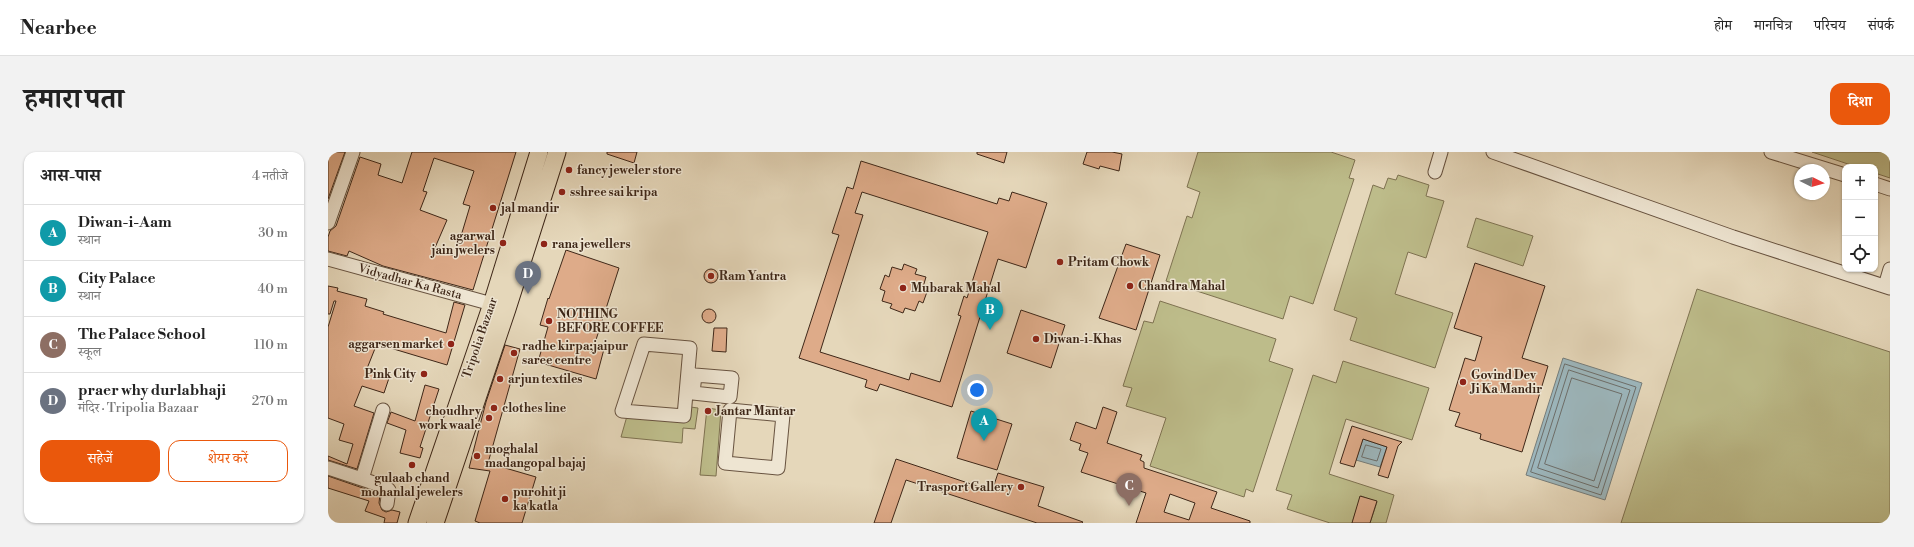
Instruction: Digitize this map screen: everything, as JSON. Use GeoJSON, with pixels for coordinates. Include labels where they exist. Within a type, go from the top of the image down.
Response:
{"type":"FeatureCollection","features":[{"type":"Feature","properties":{"kind":"main road","name":"Tripolia Bazaar"},"geometry":{"type":"LineString","coordinates":[[435,523],[500,306],[539,152]]}},
{"type":"Feature","properties":{"kind":"main road","name":"Tripolia Bazaar"},"geometry":{"type":"LineString","coordinates":[[417,523],[500,306],[556,152]]}},
{"type":"Feature","properties":{"kind":"street"},"geometry":{"type":"LineString","coordinates":[[328,223],[353,152]]}},
{"type":"Feature","properties":{"kind":"street"},"geometry":{"type":"LineString","coordinates":[[1435,172],[1441,152]]}},
{"type":"Feature","properties":{"kind":"street"},"geometry":{"type":"LineString","coordinates":[[1493,152],[1733,236],[1887,287],[1890,269]]}},
{"type":"Feature","properties":{"kind":"street"},"geometry":{"type":"LineString","coordinates":[[1771,152],[1842,174]]}},
{"type":"Feature","properties":{"kind":"street"},"geometry":{"type":"LineString","coordinates":[[1878,185],[1890,189]]}},
{"type":"Feature","properties":{"kind":"street","name":"Vidyadhar Ka Rasta"},"geometry":{"type":"LineString","coordinates":[[328,259],[500,306]]}},
{"type":"Feature","properties":{"kind":"street"},"geometry":{"type":"LineString","coordinates":[[644,344],[690,348],[684,416],[622,411],[644,344]]}},
{"type":"Feature","properties":{"kind":"street"},"geometry":{"type":"LineString","coordinates":[[362,479],[383,410]]}},
{"type":"Feature","properties":{"kind":"street"},"geometry":{"type":"LineString","coordinates":[[730,410],[783,415],[778,468],[725,463],[730,410]]}},
{"type":"Feature","properties":{"kind":"street"},"geometry":{"type":"LineString","coordinates":[[328,468],[389,490],[387,504]]}},
{"type":"Feature","properties":{"kind":"shaded area"},"geometry":{"type":"Polygon","coordinates":[[[1198,152],[1331,152],[1355,160],[1349,178],[1354,179],[1313,304],[1290,296],[1283,319],[1166,281],[1187,216],[1192,218],[1200,192],[1187,187],[1198,152]]]}},
{"type":"Feature","properties":{"kind":"shaded area"},"geometry":{"type":"Polygon","coordinates":[[[1812,152],[1890,152],[1890,178],[1878,174],[1878,164],[1848,164],[1812,152]]]}},
{"type":"Feature","properties":{"kind":"shaded area"},"geometry":{"type":"Polygon","coordinates":[[[1398,175],[1429,185],[1426,196],[1444,201],[1426,258],[1408,252],[1395,294],[1453,313],[1435,368],[1350,340],[1357,318],[1334,310],[1373,185],[1384,189],[1388,178],[1396,180],[1398,175]]]}},
{"type":"Feature","properties":{"kind":"shaded area"},"geometry":{"type":"Polygon","coordinates":[[[1476,218],[1533,236],[1523,266],[1467,247],[1476,218]]]}},
{"type":"Feature","properties":{"kind":"shaded area"},"geometry":{"type":"Polygon","coordinates":[[[1697,289],[1890,352],[1890,523],[1621,523],[1697,289]]]}},
{"type":"Feature","properties":{"kind":"shaded area"},"geometry":{"type":"Polygon","coordinates":[[[1160,301],[1276,339],[1269,361],[1293,369],[1253,492],[1246,489],[1244,497],[1150,466],[1166,418],[1126,406],[1132,388],[1123,386],[1144,321],[1153,323],[1160,301]]]}},
{"type":"Feature","properties":{"kind":"shaded area"},"geometry":{"type":"Polygon","coordinates":[[[1343,361],[1429,388],[1412,440],[1346,419],[1329,474],[1394,495],[1386,523],[1370,523],[1377,502],[1361,496],[1352,523],[1330,523],[1287,509],[1292,495],[1276,490],[1313,375],[1336,383],[1343,361]]]}},
{"type":"Feature","properties":{"kind":"shaded area"},"geometry":{"type":"Polygon","coordinates":[[[683,406],[698,408],[695,429],[683,428],[682,443],[621,437],[627,416],[681,420],[683,406]]]}},
{"type":"Feature","properties":{"kind":"shaded area"},"geometry":{"type":"Polygon","coordinates":[[[707,408],[721,410],[716,476],[700,475],[707,408]]]}},
{"type":"Feature","properties":{"kind":"water"},"geometry":{"type":"Polygon","coordinates":[[[1563,358],[1642,383],[1605,500],[1526,475],[1563,358]]]}},
{"type":"Feature","properties":{"kind":"water"},"geometry":{"type":"Polygon","coordinates":[[[1363,439],[1387,447],[1380,467],[1356,460],[1363,439]]]}},
{"type":"Feature","properties":{"kind":"building"},"geometry":{"type":"Polygon","coordinates":[[[328,152],[345,152],[328,199],[328,152]]]}},
{"type":"Feature","properties":{"kind":"building"},"geometry":{"type":"Polygon","coordinates":[[[412,152],[516,152],[473,290],[383,266],[349,251],[347,256],[328,251],[328,237],[330,231],[336,226],[360,157],[381,164],[378,175],[402,183],[412,152]],[[434,158],[423,191],[427,192],[420,210],[447,220],[434,250],[455,256],[470,206],[463,204],[474,171],[434,158]]]}},
{"type":"Feature","properties":{"kind":"building"},"geometry":{"type":"Polygon","coordinates":[[[607,152],[637,152],[634,163],[607,154],[607,152]]]}},
{"type":"Feature","properties":{"kind":"building"},"geometry":{"type":"Polygon","coordinates":[[[977,152],[1007,152],[1004,163],[977,154],[977,152]]]}},
{"type":"Feature","properties":{"kind":"building"},"geometry":{"type":"Polygon","coordinates":[[[1087,152],[1112,152],[1122,154],[1119,171],[1100,166],[1099,169],[1083,164],[1087,152]]]}},
{"type":"Feature","properties":{"kind":"building"},"geometry":{"type":"Polygon","coordinates":[[[861,161],[997,204],[999,198],[1009,201],[1012,192],[1047,203],[1026,268],[998,259],[952,407],[880,384],[877,391],[865,387],[867,380],[799,358],[839,235],[832,233],[847,187],[853,189],[861,161]],[[862,192],[855,213],[863,215],[820,352],[909,380],[911,373],[940,382],[961,316],[958,315],[964,296],[967,298],[988,232],[862,192]]]}},
{"type":"Feature","properties":{"kind":"building","name":"Chandra Mahal"},"geometry":{"type":"Polygon","coordinates":[[[1126,244],[1160,255],[1136,330],[1099,318],[1126,244]]]}},
{"type":"Feature","properties":{"kind":"building"},"geometry":{"type":"Polygon","coordinates":[[[566,250],[619,268],[594,346],[604,349],[596,379],[538,362],[548,327],[540,325],[548,298],[549,299],[566,250]]]}},
{"type":"Feature","properties":{"kind":"building"},"geometry":{"type":"Polygon","coordinates":[[[1475,263],[1545,286],[1522,358],[1548,366],[1522,452],[1480,439],[1481,434],[1455,426],[1460,413],[1449,410],[1465,358],[1475,361],[1482,337],[1454,328],[1475,263]]]}},
{"type":"Feature","properties":{"kind":"building","name":"Mubarak Mahal"},"geometry":{"type":"Polygon","coordinates":[[[904,264],[917,269],[915,274],[926,277],[923,287],[928,289],[923,303],[919,301],[915,311],[905,308],[903,313],[890,308],[892,304],[882,301],[885,291],[880,289],[885,275],[889,277],[892,267],[902,270],[904,264]]]}},
{"type":"Feature","properties":{"kind":"building","name":"Ram Yantra"},"geometry":{"type":"Polygon","coordinates":[[[708,269],[714,269],[718,273],[718,279],[714,283],[708,283],[704,279],[704,273],[708,269]]]}},
{"type":"Feature","properties":{"kind":"building"},"geometry":{"type":"Polygon","coordinates":[[[328,286],[338,288],[337,291],[367,299],[365,306],[384,312],[383,314],[446,333],[454,302],[465,305],[447,365],[377,344],[366,371],[389,378],[384,393],[362,386],[354,406],[374,413],[357,469],[328,460],[328,456],[347,464],[353,444],[339,440],[344,424],[328,418],[328,327],[336,301],[334,301],[330,314],[328,314],[328,286]]]}},
{"type":"Feature","properties":{"kind":"building","name":"Ram Yantra"},"geometry":{"type":"Polygon","coordinates":[[[706,309],[712,309],[716,313],[716,319],[712,323],[706,323],[702,319],[702,313],[706,309]]]}},
{"type":"Feature","properties":{"kind":"building","name":"Diwan-i-Khas"},"geometry":{"type":"Polygon","coordinates":[[[1021,310],[1065,325],[1051,368],[1007,353],[1021,310]]]}},
{"type":"Feature","properties":{"kind":"building"},"geometry":{"type":"Polygon","coordinates":[[[714,328],[727,328],[726,352],[712,351],[714,328]]]}},
{"type":"Feature","properties":{"kind":"building"},"geometry":{"type":"Polygon","coordinates":[[[505,345],[520,349],[488,463],[536,477],[522,523],[480,523],[475,521],[490,471],[469,468],[486,402],[505,345]]]}},
{"type":"Feature","properties":{"kind":"building"},"geometry":{"type":"Polygon","coordinates":[[[425,385],[439,389],[420,447],[423,448],[420,458],[400,453],[406,430],[387,423],[391,412],[415,421],[425,385]]]}},
{"type":"Feature","properties":{"kind":"building"},"geometry":{"type":"Polygon","coordinates":[[[1103,407],[1117,412],[1107,443],[1142,455],[1140,460],[1144,462],[1144,468],[1217,492],[1211,508],[1250,521],[1250,523],[1136,523],[1146,493],[1081,472],[1088,453],[1079,450],[1081,444],[1070,440],[1076,422],[1096,429],[1103,407]],[[1170,494],[1164,512],[1189,520],[1195,503],[1170,494]]]}},
{"type":"Feature","properties":{"kind":"building"},"geometry":{"type":"Polygon","coordinates":[[[971,411],[1012,424],[997,470],[957,458],[971,411]]]}},
{"type":"Feature","properties":{"kind":"building"},"geometry":{"type":"Polygon","coordinates":[[[1352,426],[1402,442],[1398,446],[1388,478],[1378,475],[1387,447],[1363,439],[1354,467],[1340,463],[1352,426]]]}},
{"type":"Feature","properties":{"kind":"building"},"geometry":{"type":"Polygon","coordinates":[[[896,459],[992,491],[998,473],[1044,487],[1038,506],[1083,522],[1037,523],[906,480],[891,523],[874,523],[896,459]]]}},
{"type":"Feature","properties":{"kind":"building"},"geometry":{"type":"Polygon","coordinates":[[[328,476],[380,494],[379,503],[382,510],[386,512],[392,510],[400,512],[397,523],[384,523],[385,518],[365,511],[369,501],[328,488],[328,476]]]}},
{"type":"Feature","properties":{"kind":"building"},"geometry":{"type":"Polygon","coordinates":[[[1360,496],[1377,501],[1370,523],[1352,523],[1360,496]]]}},
{"type":"Feature","properties":{"kind":"place","name":"fancy jeweler store"},"geometry":{"type":"Point","coordinates":[569,170]}},
{"type":"Feature","properties":{"kind":"place","name":"sshree sai kripa"},"geometry":{"type":"Point","coordinates":[562,192]}},
{"type":"Feature","properties":{"kind":"place","name":"jal mandir"},"geometry":{"type":"Point","coordinates":[493,208]}},
{"type":"Feature","properties":{"kind":"place","name":"agarwal jain jwelers"},"geometry":{"type":"Point","coordinates":[503,243]}},
{"type":"Feature","properties":{"kind":"place","name":"rana jewellers"},"geometry":{"type":"Point","coordinates":[544,244]}},
{"type":"Feature","properties":{"kind":"place","name":"Pritam Chowk"},"geometry":{"type":"Point","coordinates":[1060,262]}},
{"type":"Feature","properties":{"kind":"place","name":"Ram Yantra"},"geometry":{"type":"Point","coordinates":[711,276]}},
{"type":"Feature","properties":{"kind":"place","name":"Chandra Mahal"},"geometry":{"type":"Point","coordinates":[1130,286]}},
{"type":"Feature","properties":{"kind":"place","name":"Mubarak Mahal"},"geometry":{"type":"Point","coordinates":[903,288]}},
{"type":"Feature","properties":{"kind":"place","name":"praer why durlabhaji"},"geometry":{"type":"Point","coordinates":[528,294]}},
{"type":"Feature","properties":{"kind":"place","name":"NOTHING BEFORE COFFEE"},"geometry":{"type":"Point","coordinates":[549,321]}},
{"type":"Feature","properties":{"kind":"place","name":"City Palace"},"geometry":{"type":"Point","coordinates":[990,330]}},
{"type":"Feature","properties":{"kind":"place","name":"Diwan-i-Khas"},"geometry":{"type":"Point","coordinates":[1036,339]}},
{"type":"Feature","properties":{"kind":"place","name":"aggarsen market"},"geometry":{"type":"Point","coordinates":[451,344]}},
{"type":"Feature","properties":{"kind":"place","name":"radhe kirpa;jaipur saree centre"},"geometry":{"type":"Point","coordinates":[514,353]}},
{"type":"Feature","properties":{"kind":"place","name":"Pink City"},"geometry":{"type":"Point","coordinates":[424,374]}},
{"type":"Feature","properties":{"kind":"place","name":"arjun textiles"},"geometry":{"type":"Point","coordinates":[500,379]}},
{"type":"Feature","properties":{"kind":"place","name":"Govind Dev Ji Ka Mandir"},"geometry":{"type":"Point","coordinates":[1463,382]}},
{"type":"Feature","properties":{"kind":"place","name":"clothes line"},"geometry":{"type":"Point","coordinates":[494,408]}},
{"type":"Feature","properties":{"kind":"place","name":"Jantar Mantar"},"geometry":{"type":"Point","coordinates":[708,411]}},
{"type":"Feature","properties":{"kind":"place","name":"choudhry work waale"},"geometry":{"type":"Point","coordinates":[489,418]}},
{"type":"Feature","properties":{"kind":"place","name":"Diwan-i-Aam"},"geometry":{"type":"Point","coordinates":[984,441]}},
{"type":"Feature","properties":{"kind":"place","name":"moghalal madangopal bajaj"},"geometry":{"type":"Point","coordinates":[477,456]}},
{"type":"Feature","properties":{"kind":"place","name":"gulaab chand mohanlal jewelers"},"geometry":{"type":"Point","coordinates":[412,465]}},
{"type":"Feature","properties":{"kind":"place","name":"Trasport Gallery"},"geometry":{"type":"Point","coordinates":[1021,487]}},
{"type":"Feature","properties":{"kind":"place","name":"purohit ji ka katla"},"geometry":{"type":"Point","coordinates":[505,499]}},
{"type":"Feature","properties":{"kind":"place","name":"The Palace School"},"geometry":{"type":"Point","coordinates":[1129,506]}}]}
